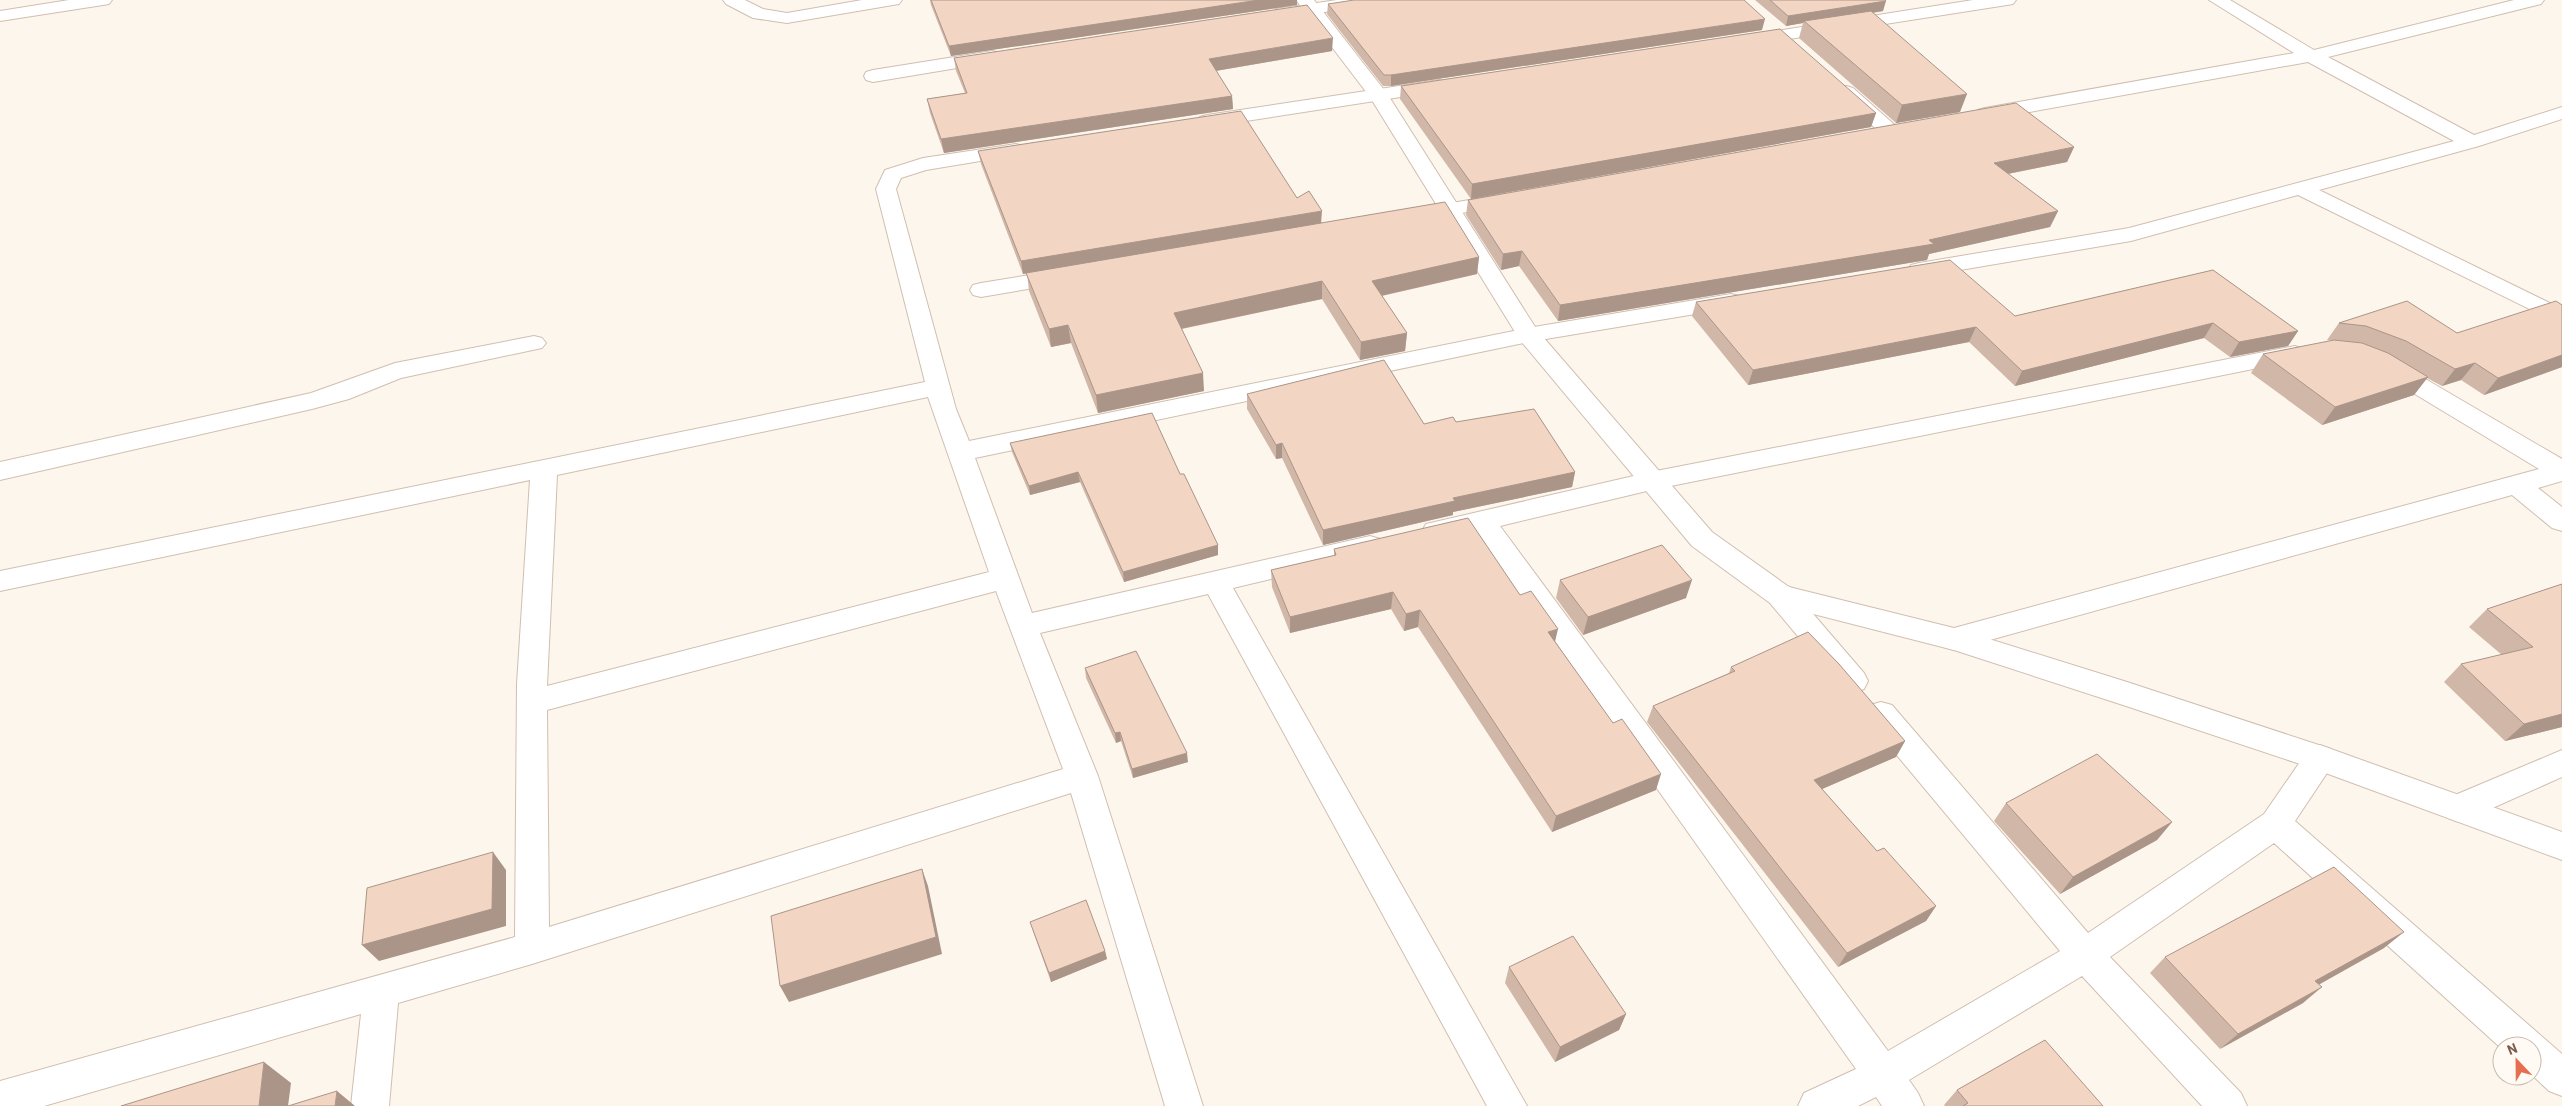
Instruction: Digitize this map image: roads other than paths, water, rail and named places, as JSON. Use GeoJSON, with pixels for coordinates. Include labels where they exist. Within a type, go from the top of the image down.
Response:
{"type":"FeatureCollection","features":[{"type":"Feature","properties":{"kind":"street"},"geometry":{"type":"LineString","coordinates":[[0,16],[103,0]]}},
{"type":"Feature","properties":{"kind":"street"},"geometry":{"type":"LineString","coordinates":[[732,0],[759,14],[787,18],[893,0]]}},
{"type":"Feature","properties":{"kind":"street"},"geometry":{"type":"LineString","coordinates":[[1262,16],[1308,4],[1374,0]]}},
{"type":"Feature","properties":{"kind":"street"},"geometry":{"type":"LineString","coordinates":[[1733,43],[2007,0]]}},
{"type":"Feature","properties":{"kind":"street"},"geometry":{"type":"LineString","coordinates":[[2218,0],[2311,56],[2472,142]]}},
{"type":"Feature","properties":{"kind":"street"},"geometry":{"type":"LineString","coordinates":[[1969,117],[2311,56],[2535,0]]}},
{"type":"Feature","properties":{"kind":"street"},"geometry":{"type":"LineString","coordinates":[[1308,4],[1378,95],[1528,335],[1702,539],[1780,596],[2085,955],[2228,1106]]}},
{"type":"Feature","properties":{"kind":"street"},"geometry":{"type":"LineString","coordinates":[[1762,18],[1797,48]]}},
{"type":"Feature","properties":{"kind":"street"},"geometry":{"type":"LineString","coordinates":[[873,76],[1009,55]]}},
{"type":"Feature","properties":{"kind":"street"},"geometry":{"type":"LineString","coordinates":[[1833,80],[1900,130],[1861,137]]}},
{"type":"Feature","properties":{"kind":"street"},"geometry":{"type":"LineString","coordinates":[[1185,124],[1457,83]]}},
{"type":"Feature","properties":{"kind":"street"},"geometry":{"type":"LineString","coordinates":[[1897,273],[2131,234],[2472,142],[2562,113]]}},
{"type":"Feature","properties":{"kind":"street"},"geometry":{"type":"LineString","coordinates":[[1030,148],[923,164],[892,174],[886,189],[938,387],[1005,578],[1082,776],[1184,1106]]}},
{"type":"Feature","properties":{"kind":"street"},"geometry":{"type":"LineString","coordinates":[[2302,189],[2562,318]]}},
{"type":"Feature","properties":{"kind":"street"},"geometry":{"type":"LineString","coordinates":[[1402,218],[1520,198]]}},
{"type":"Feature","properties":{"kind":"street"},"geometry":{"type":"LineString","coordinates":[[981,290],[1089,272]]}},
{"type":"Feature","properties":{"kind":"street"},"geometry":{"type":"LineString","coordinates":[[960,452],[1528,335],[1752,298]]}},
{"type":"Feature","properties":{"kind":"street"},"geometry":{"type":"LineString","coordinates":[[0,470],[312,401],[340,393],[395,371],[534,343]]}},
{"type":"Feature","properties":{"kind":"street"},"geometry":{"type":"LineString","coordinates":[[1023,626],[1651,481],[2321,349]]}},
{"type":"Feature","properties":{"kind":"street"},"geometry":{"type":"LineString","coordinates":[[2369,359],[2384,365],[2562,471]]}},
{"type":"Feature","properties":{"kind":"street"},"geometry":{"type":"LineString","coordinates":[[0,581],[938,387]]}},
{"type":"Feature","properties":{"kind":"street"},"geometry":{"type":"LineString","coordinates":[[532,948],[533,702],[544,469]]}},
{"type":"Feature","properties":{"kind":"street"},"geometry":{"type":"LineString","coordinates":[[1954,639],[2517,485],[2562,471]]}},
{"type":"Feature","properties":{"kind":"street"},"geometry":{"type":"LineString","coordinates":[[2517,485],[2562,521]]}},
{"type":"Feature","properties":{"kind":"street"},"geometry":{"type":"LineString","coordinates":[[1481,520],[1881,1076],[1905,1106]]}},
{"type":"Feature","properties":{"kind":"street"},"geometry":{"type":"LineString","coordinates":[[533,702],[1005,578]]}},
{"type":"Feature","properties":{"kind":"street"},"geometry":{"type":"LineString","coordinates":[[1216,582],[1508,1106]]}},
{"type":"Feature","properties":{"kind":"street"},"geometry":{"type":"LineString","coordinates":[[1780,596],[1954,639],[2320,758],[2562,846]]}},
{"type":"Feature","properties":{"kind":"street"},"geometry":{"type":"LineString","coordinates":[[1817,1106],[1881,1076],[2085,955],[2275,824],[2320,758]]}},
{"type":"Feature","properties":{"kind":"street"},"geometry":{"type":"LineString","coordinates":[[2459,808],[2562,762]]}},
{"type":"Feature","properties":{"kind":"street"},"geometry":{"type":"LineString","coordinates":[[0,1100],[381,993],[532,948],[1082,776]]}},
{"type":"Feature","properties":{"kind":"street"},"geometry":{"type":"LineString","coordinates":[[2275,824],[2515,1036]]}},
{"type":"Feature","properties":{"kind":"street"},"geometry":{"type":"LineString","coordinates":[[370,1106],[381,993]]}},
{"type":"Feature","properties":{"kind":"street"},"geometry":{"type":"LineString","coordinates":[[2542,1060],[2562,1078]]}}]}
